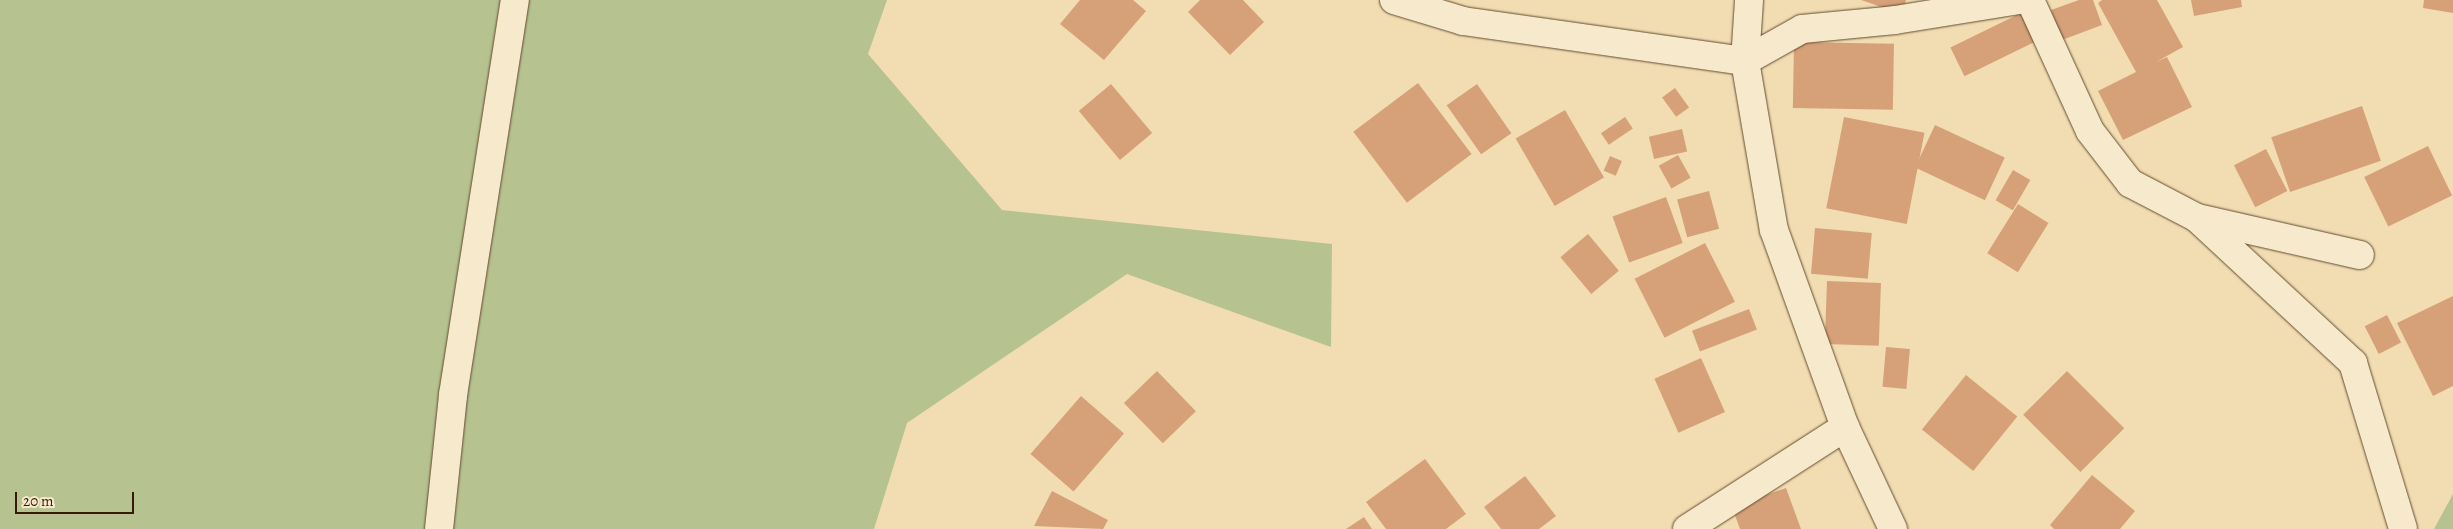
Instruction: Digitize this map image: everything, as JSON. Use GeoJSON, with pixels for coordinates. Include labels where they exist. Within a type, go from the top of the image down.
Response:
{"type":"FeatureCollection","features":[{"type":"Feature","properties":{"kind":"street"},"geometry":{"type":"LineString","coordinates":[[439,529],[453,394],[515,0]]}},
{"type":"Feature","properties":{"kind":"street"},"geometry":{"type":"LineString","coordinates":[[1394,0],[1463,21],[1744,61],[1802,29],[1895,20],[2019,0]]}},
{"type":"Feature","properties":{"kind":"street"},"geometry":{"type":"LineString","coordinates":[[1749,0],[1744,61],[1774,230],[1845,427],[1893,529]]}},
{"type":"Feature","properties":{"kind":"street"},"geometry":{"type":"LineString","coordinates":[[2030,0],[2090,130],[2130,183],[2197,218],[2360,255]]}},
{"type":"Feature","properties":{"kind":"street"},"geometry":{"type":"LineString","coordinates":[[2197,218],[2353,363],[2403,529]]}},
{"type":"Feature","properties":{"kind":"street"},"geometry":{"type":"LineString","coordinates":[[1687,529],[1845,427]]}},
{"type":"Feature","properties":{"kind":"green space"},"geometry":{"type":"Polygon","coordinates":[[[0,0],[887,0],[868,54],[1002,210],[1332,244],[1331,347],[1127,274],[907,423],[874,529],[0,529],[0,0]]]}},
{"type":"Feature","properties":{"kind":"green space"},"geometry":{"type":"Polygon","coordinates":[[[2453,494],[2453,529],[2434,529],[2453,494]]]}},
{"type":"Feature","properties":{"kind":"building"},"geometry":{"type":"Polygon","coordinates":[[[1080,0],[1133,0],[1146,11],[1104,60],[1060,24],[1080,0]]]}},
{"type":"Feature","properties":{"kind":"building"},"geometry":{"type":"Polygon","coordinates":[[[1200,0],[1243,0],[1264,22],[1230,55],[1188,12],[1200,0]]]}},
{"type":"Feature","properties":{"kind":"building"},"geometry":{"type":"Polygon","coordinates":[[[1861,0],[1906,0],[1902,14],[1861,0]]]}},
{"type":"Feature","properties":{"kind":"building"},"geometry":{"type":"Polygon","coordinates":[[[2079,0],[2093,0],[2102,25],[2062,40],[2051,10],[2079,0]]]}},
{"type":"Feature","properties":{"kind":"building"},"geometry":{"type":"Polygon","coordinates":[[[2102,0],[2157,0],[2183,47],[2156,62],[2167,57],[2192,107],[2123,140],[2098,91],[2136,72],[2098,3],[2102,0]]]}},
{"type":"Feature","properties":{"kind":"building"},"geometry":{"type":"Polygon","coordinates":[[[2191,0],[2241,0],[2242,7],[2194,16],[2191,0]]]}},
{"type":"Feature","properties":{"kind":"building"},"geometry":{"type":"Polygon","coordinates":[[[2424,0],[2453,0],[2453,13],[2423,8],[2424,0]]]}},
{"type":"Feature","properties":{"kind":"building"},"geometry":{"type":"Polygon","coordinates":[[[2025,11],[2039,40],[1964,76],[1950,47],[2025,11]]]}},
{"type":"Feature","properties":{"kind":"building"},"geometry":{"type":"Polygon","coordinates":[[[1794,42],[1894,44],[1893,110],[1793,108],[1794,42]]]}},
{"type":"Feature","properties":{"kind":"building"},"geometry":{"type":"Polygon","coordinates":[[[1418,83],[1472,154],[1407,203],[1353,132],[1418,83]]]}},
{"type":"Feature","properties":{"kind":"building"},"geometry":{"type":"Polygon","coordinates":[[[1111,84],[1152,133],[1120,160],[1079,111],[1111,84]]]}},
{"type":"Feature","properties":{"kind":"building"},"geometry":{"type":"Polygon","coordinates":[[[1477,84],[1511,133],[1481,154],[1447,105],[1477,84]]]}},
{"type":"Feature","properties":{"kind":"building"},"geometry":{"type":"Polygon","coordinates":[[[1675,88],[1689,107],[1676,117],[1662,97],[1675,88]]]}},
{"type":"Feature","properties":{"kind":"building"},"geometry":{"type":"Polygon","coordinates":[[[2362,106],[2381,161],[2290,192],[2271,137],[2362,106]]]}},
{"type":"Feature","properties":{"kind":"building"},"geometry":{"type":"Polygon","coordinates":[[[1565,110],[1604,178],[1555,206],[1516,138],[1565,110]]]}},
{"type":"Feature","properties":{"kind":"building"},"geometry":{"type":"Polygon","coordinates":[[[1625,117],[1633,129],[1609,145],[1601,133],[1625,117]]]}},
{"type":"Feature","properties":{"kind":"building"},"geometry":{"type":"Polygon","coordinates":[[[1844,117],[1924,133],[1907,224],[1826,208],[1844,117]]]}},
{"type":"Feature","properties":{"kind":"building"},"geometry":{"type":"Polygon","coordinates":[[[1935,125],[2005,158],[1985,200],[1915,168],[1935,125]]]}},
{"type":"Feature","properties":{"kind":"building"},"geometry":{"type":"Polygon","coordinates":[[[1682,129],[1687,151],[1654,159],[1649,137],[1682,129]]]}},
{"type":"Feature","properties":{"kind":"building"},"geometry":{"type":"Polygon","coordinates":[[[2428,146],[2452,195],[2388,227],[2364,177],[2428,146]]]}},
{"type":"Feature","properties":{"kind":"building"},"geometry":{"type":"Polygon","coordinates":[[[2266,149],[2287,191],[2255,207],[2234,165],[2266,149]]]}},
{"type":"Feature","properties":{"kind":"building"},"geometry":{"type":"Polygon","coordinates":[[[1678,155],[1691,178],[1671,188],[1659,166],[1678,155]]]}},
{"type":"Feature","properties":{"kind":"building"},"geometry":{"type":"Polygon","coordinates":[[[1610,156],[1622,161],[1616,176],[1604,171],[1610,156]]]}},
{"type":"Feature","properties":{"kind":"building"},"geometry":{"type":"Polygon","coordinates":[[[2013,170],[2030,180],[2013,210],[1996,200],[2013,170]]]}},
{"type":"Feature","properties":{"kind":"building"},"geometry":{"type":"Polygon","coordinates":[[[1709,191],[1719,229],[1687,237],[1677,200],[1709,191]]]}},
{"type":"Feature","properties":{"kind":"building"},"geometry":{"type":"Polygon","coordinates":[[[1666,197],[1683,243],[1629,263],[1612,216],[1666,197]]]}},
{"type":"Feature","properties":{"kind":"building"},"geometry":{"type":"Polygon","coordinates":[[[2018,204],[2049,223],[2018,272],[1987,253],[2018,204]]]}},
{"type":"Feature","properties":{"kind":"building"},"geometry":{"type":"Polygon","coordinates":[[[1815,228],[1872,233],[1868,279],[1811,274],[1815,228]]]}},
{"type":"Feature","properties":{"kind":"building"},"geometry":{"type":"Polygon","coordinates":[[[1588,234],[1619,271],[1591,294],[1560,257],[1588,234]]]}},
{"type":"Feature","properties":{"kind":"building"},"geometry":{"type":"Polygon","coordinates":[[[1705,243],[1735,302],[1665,338],[1635,279],[1705,243]]]}},
{"type":"Feature","properties":{"kind":"building"},"geometry":{"type":"Polygon","coordinates":[[[1827,281],[1881,283],[1879,346],[1825,344],[1827,281]]]}},
{"type":"Feature","properties":{"kind":"building"},"geometry":{"type":"Polygon","coordinates":[[[2453,296],[2453,386],[2433,396],[2397,323],[2453,296]]]}},
{"type":"Feature","properties":{"kind":"building"},"geometry":{"type":"Polygon","coordinates":[[[1749,309],[1757,330],[1700,351],[1692,331],[1749,309]]]}},
{"type":"Feature","properties":{"kind":"building"},"geometry":{"type":"Polygon","coordinates":[[[2387,315],[2401,343],[2379,354],[2365,326],[2387,315]]]}},
{"type":"Feature","properties":{"kind":"building"},"geometry":{"type":"Polygon","coordinates":[[[1886,347],[1910,349],[1906,389],[1883,387],[1886,347]]]}},
{"type":"Feature","properties":{"kind":"building"},"geometry":{"type":"Polygon","coordinates":[[[1701,358],[1725,412],[1678,433],[1654,379],[1701,358]]]}},
{"type":"Feature","properties":{"kind":"building"},"geometry":{"type":"Polygon","coordinates":[[[1157,371],[1196,411],[1163,443],[1124,403],[1157,371]]]}},
{"type":"Feature","properties":{"kind":"building"},"geometry":{"type":"Polygon","coordinates":[[[2067,371],[2124,428],[2080,472],[2023,415],[2067,371]]]}},
{"type":"Feature","properties":{"kind":"building"},"geometry":{"type":"Polygon","coordinates":[[[1966,375],[2017,417],[1973,471],[1922,429],[1966,375]]]}},
{"type":"Feature","properties":{"kind":"building"},"geometry":{"type":"Polygon","coordinates":[[[1081,396],[1124,433],[1074,492],[1030,454],[1081,396]]]}},
{"type":"Feature","properties":{"kind":"building"},"geometry":{"type":"Polygon","coordinates":[[[1425,459],[1466,514],[1446,529],[1386,529],[1366,502],[1425,459]]]}},
{"type":"Feature","properties":{"kind":"building"},"geometry":{"type":"Polygon","coordinates":[[[2092,475],[2135,511],[2120,529],[2054,529],[2050,525],[2092,475]]]}},
{"type":"Feature","properties":{"kind":"building"},"geometry":{"type":"Polygon","coordinates":[[[1525,476],[1556,516],[1539,529],[1501,529],[1484,507],[1525,476]]]}},
{"type":"Feature","properties":{"kind":"building"},"geometry":{"type":"Polygon","coordinates":[[[1786,488],[1801,529],[1740,529],[1732,507],[1786,488]]]}},
{"type":"Feature","properties":{"kind":"building"},"geometry":{"type":"Polygon","coordinates":[[[1052,491],[1108,520],[1103,529],[1034,526],[1052,491]]]}},
{"type":"Feature","properties":{"kind":"building"},"geometry":{"type":"Polygon","coordinates":[[[1364,517],[1372,529],[1346,529],[1364,517]]]}}]}
